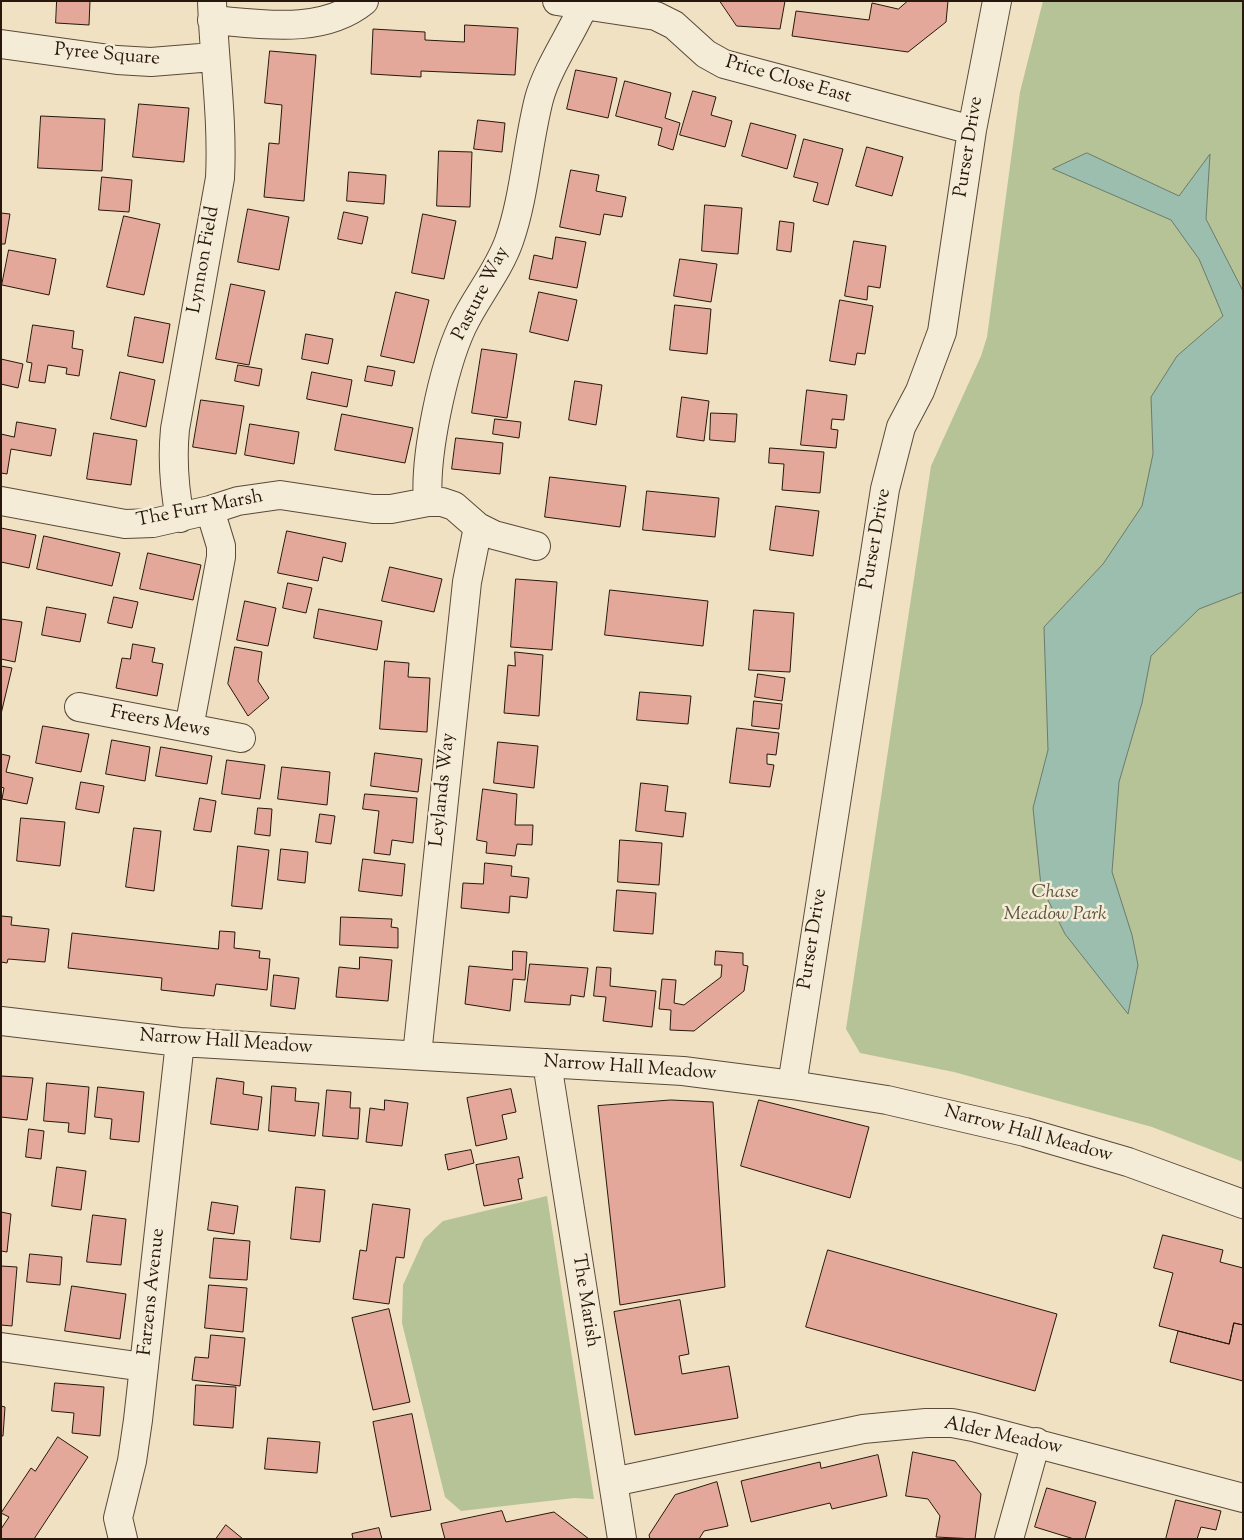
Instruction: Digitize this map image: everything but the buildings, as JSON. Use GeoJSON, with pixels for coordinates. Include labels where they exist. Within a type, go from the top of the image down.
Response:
{"type":"FeatureCollection","features":[{"type":"Feature","properties":{"kind":"street"},"geometry":{"type":"LineString","coordinates":[[212,11],[295,25],[340,15],[364,1]]}},
{"type":"Feature","properties":{"kind":"street","name":"Purser Drive"},"geometry":{"type":"LineString","coordinates":[[792,1085],[885,488],[901,426],[920,391],[942,332],[972,130],[997,1]]}},
{"type":"Feature","properties":{"kind":"street","name":"Price Close East"},"geometry":{"type":"LineString","coordinates":[[570,4],[657,9],[706,54],[724,64],[972,130]]}},
{"type":"Feature","properties":{"kind":"street","name":"Pasture Way"},"geometry":{"type":"LineString","coordinates":[[428,502],[428,470],[450,362],[462,326],[499,266],[509,241],[516,220],[540,98],[570,4]]}},
{"type":"Feature","properties":{"kind":"street","name":"Lynnon Field"},"geometry":{"type":"LineString","coordinates":[[180,518],[174,482],[173,452],[175,429],[220,178],[222,141],[214,57],[212,11]]}},
{"type":"Feature","properties":{"kind":"street","name":"Pyree Square"},"geometry":{"type":"LineString","coordinates":[[1,44],[117,60],[167,61],[214,57]]}},
{"type":"Feature","properties":{"kind":"street","name":"The Furr Marsh"},"geometry":{"type":"LineString","coordinates":[[1,501],[125,524],[153,523],[180,518],[260,496],[280,494],[373,510],[391,509],[428,502],[442,502],[454,506],[478,526],[494,535],[536,546]]}},
{"type":"Feature","properties":{"kind":"street"},"geometry":{"type":"LineString","coordinates":[[189,728],[221,557],[221,546],[210,510]]}},
{"type":"Feature","properties":{"kind":"street","name":"Leylands Way"},"geometry":{"type":"LineString","coordinates":[[417,1055],[466,582],[478,526]]}},
{"type":"Feature","properties":{"kind":"street","name":"Freers Mews"},"geometry":{"type":"LineString","coordinates":[[79,707],[241,738]]}},
{"type":"Feature","properties":{"kind":"street","name":"Narrow Hall Meadow"},"geometry":{"type":"LineString","coordinates":[[1,1021],[180,1042],[683,1071],[792,1085],[887,1100],[1025,1132],[1128,1162],[1243,1204]]}},
{"type":"Feature","properties":{"kind":"street","name":"Farzens Avenue"},"geometry":{"type":"LineString","coordinates":[[123,1539],[118,1518],[132,1461],[180,1042]]}},
{"type":"Feature","properties":{"kind":"street","name":"The Marish"},"geometry":{"type":"LineString","coordinates":[[547,1063],[622,1539]]}},
{"type":"Feature","properties":{"kind":"street"},"geometry":{"type":"LineString","coordinates":[[1,1347],[144,1367]]}},
{"type":"Feature","properties":{"kind":"street","name":"Alder Meadow"},"geometry":{"type":"LineString","coordinates":[[613,1482],[855,1430],[902,1424],[952,1423],[1036,1442],[1243,1498]]}},
{"type":"Feature","properties":{"kind":"street"},"geometry":{"type":"LineString","coordinates":[[1009,1539],[1036,1442]]}},
{"type":"Feature","properties":{"kind":"green space","name":"Chase Meadow Park"},"geometry":{"type":"Polygon","coordinates":[[[1043,1],[1243,1],[1243,1162],[1152,1127],[954,1072],[860,1053],[846,1029],[931,466],[981,356],[987,337],[1020,92],[1043,1]]]}},
{"type":"Feature","properties":{"kind":"green space"},"geometry":{"type":"Polygon","coordinates":[[[547,1196],[594,1499],[574,1498],[461,1511],[445,1497],[402,1323],[403,1285],[424,1239],[443,1221],[547,1196]]]}},
{"type":"Feature","properties":{"kind":"shaded area"},"geometry":{"type":"Polygon","coordinates":[[[1087,153],[1179,196],[1210,154],[1206,219],[1243,291],[1243,592],[1199,609],[1151,656],[1142,703],[1119,782],[1112,872],[1132,935],[1138,965],[1128,1014],[1065,934],[1041,886],[1033,808],[1048,750],[1044,627],[1103,564],[1142,506],[1153,454],[1151,397],[1177,356],[1223,316],[1199,259],[1171,220],[1053,169],[1087,153]]]}}]}
